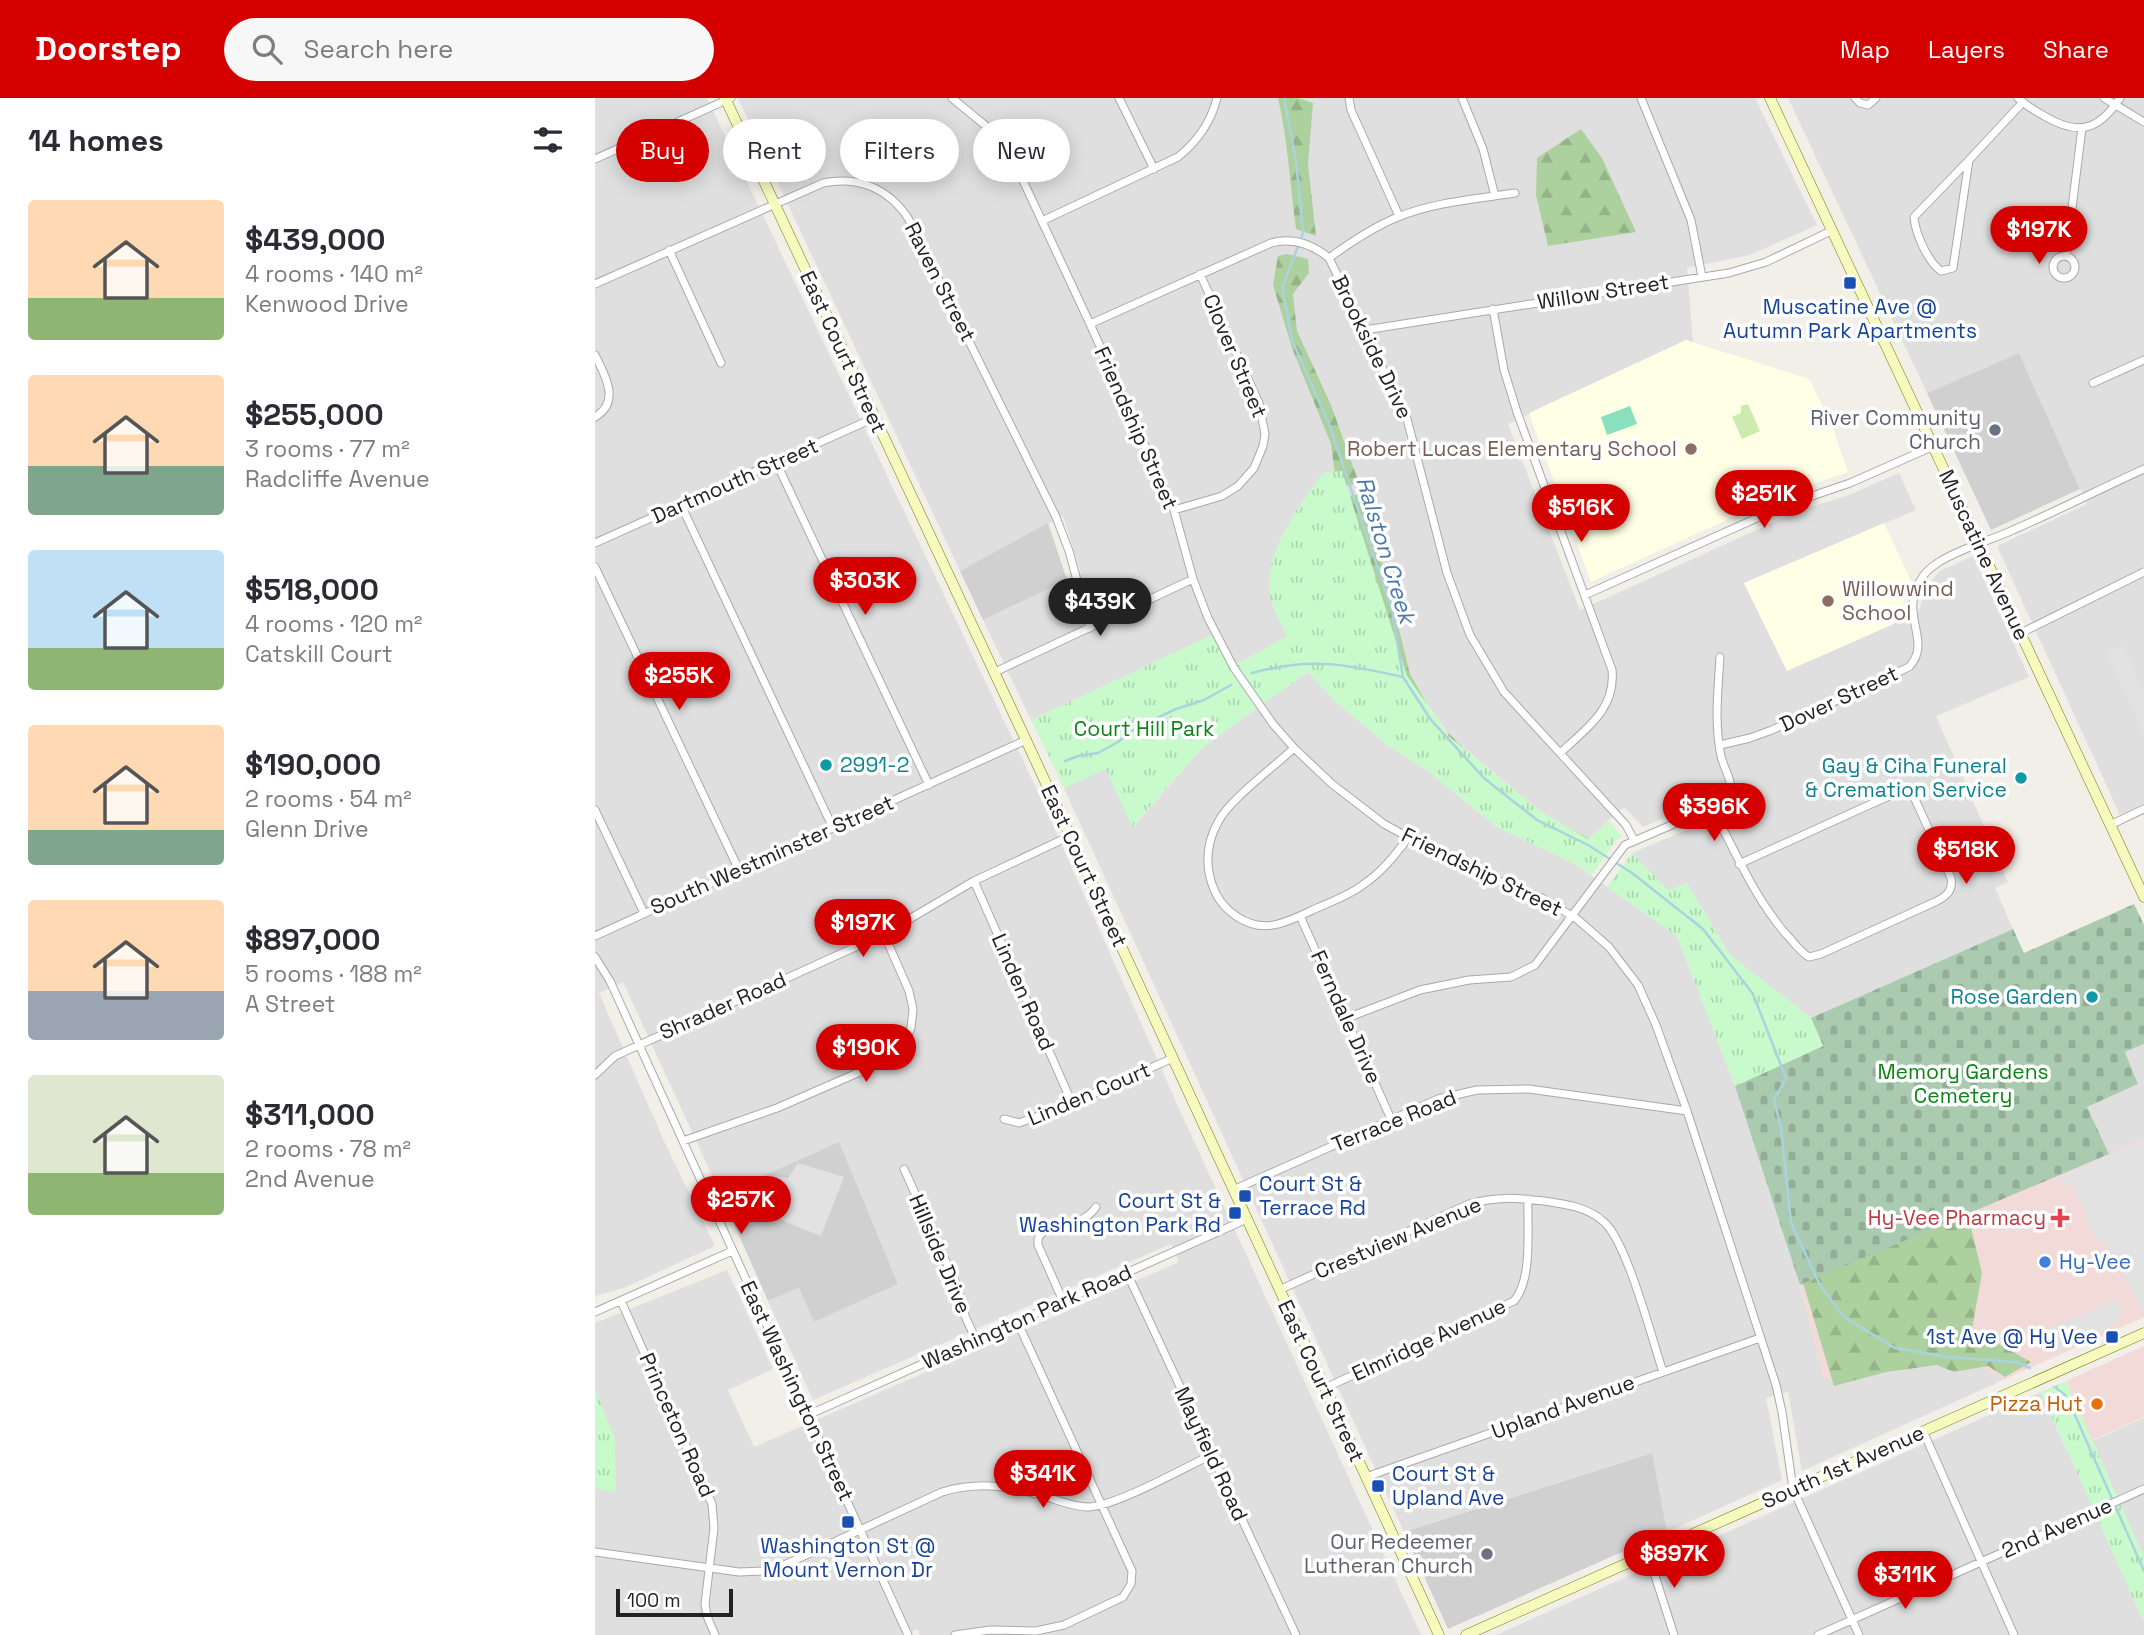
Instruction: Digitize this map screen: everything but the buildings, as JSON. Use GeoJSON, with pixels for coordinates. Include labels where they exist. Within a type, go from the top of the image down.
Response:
{"type":"FeatureCollection","features":[{"type":"Feature","properties":{"kind":"street","name":"Friendship Street"},"geometry":{"type":"LineString","coordinates":[[952,98],[973,113],[995,135],[1019,172],[1174,510],[1193,579],[1208,618],[1254,699],[1294,748],[1364,810],[1408,838],[1461,866],[1542,898],[1572,915],[1609,947],[1639,985],[1687,1111],[1760,1338],[1782,1412],[1793,1489],[1859,1635]]}},
{"type":"Feature","properties":{"kind":"street"},"geometry":{"type":"LineString","coordinates":[[1119,98],[1154,169]]}},
{"type":"Feature","properties":{"kind":"street"},"geometry":{"type":"LineString","coordinates":[[1042,221],[1178,157],[1206,127],[1217,98]]}},
{"type":"Feature","properties":{"kind":"street"},"geometry":{"type":"LineString","coordinates":[[1349,98],[1351,110],[1399,216]]}},
{"type":"Feature","properties":{"kind":"street"},"geometry":{"type":"LineString","coordinates":[[1462,98],[1483,149],[1495,196]]}},
{"type":"Feature","properties":{"kind":"street"},"geometry":{"type":"LineString","coordinates":[[1641,98],[1691,219],[1702,277]]}},
{"type":"Feature","properties":{"kind":"street","name":"Muscatine Avenue"},"geometry":{"type":"LineString","coordinates":[[1770,98],[2144,897]]}},
{"type":"Feature","properties":{"kind":"street"},"geometry":{"type":"LineString","coordinates":[[1856,98],[1860,103],[1868,105],[1876,98]]}},
{"type":"Feature","properties":{"kind":"street"},"geometry":{"type":"LineString","coordinates":[[2104,98],[2144,122]]}},
{"type":"Feature","properties":{"kind":"street"},"geometry":{"type":"LineString","coordinates":[[1969,160],[1953,268],[1941,271],[1934,266],[1914,217],[1969,160],[2021,100],[2057,123],[2082,128],[2099,122],[2120,98]]}},
{"type":"Feature","properties":{"kind":"street"},"geometry":{"type":"LineString","coordinates":[[595,159],[727,99]]}},
{"type":"Feature","properties":{"kind":"street","name":"East Court Street"},"geometry":{"type":"LineString","coordinates":[[727,99],[995,672],[1439,1635]]}},
{"type":"Feature","properties":{"kind":"street"},"geometry":{"type":"LineString","coordinates":[[2066,256],[2082,128]]}},
{"type":"Feature","properties":{"kind":"street","name":"Raven Street"},"geometry":{"type":"LineString","coordinates":[[595,284],[823,183],[846,180],[876,188],[888,195],[902,209],[1056,517],[1069,551],[1090,628]]}},
{"type":"Feature","properties":{"kind":"street"},"geometry":{"type":"LineString","coordinates":[[1329,258],[1365,233],[1399,216],[1515,193]]}},
{"type":"Feature","properties":{"kind":"street","name":"Willow Street"},"geometry":{"type":"LineString","coordinates":[[1365,330],[1729,273],[1759,264],[1833,230]]}},
{"type":"Feature","properties":{"kind":"street","name":"Brookside Drive"},"geometry":{"type":"LineString","coordinates":[[1090,324],[1271,243],[1289,241],[1309,244],[1329,258],[1407,419],[1447,573],[1470,635],[1504,692],[1626,825],[1635,840]]}},
{"type":"Feature","properties":{"kind":"street"},"geometry":{"type":"LineString","coordinates":[[669,250],[721,363]]}},
{"type":"Feature","properties":{"kind":"street","name":"Clover Street"},"geometry":{"type":"LineString","coordinates":[[1174,510],[1222,496],[1238,486],[1254,468],[1265,433],[1259,403],[1200,274]]}},
{"type":"Feature","properties":{"kind":"street"},"geometry":{"type":"LineString","coordinates":[[1493,309],[1504,370],[1517,412],[1612,670],[1612,689],[1598,717],[1560,753]]}},
{"type":"Feature","properties":{"kind":"street"},"geometry":{"type":"LineString","coordinates":[[595,355],[610,389],[608,403],[595,417]]}},
{"type":"Feature","properties":{"kind":"street"},"geometry":{"type":"LineString","coordinates":[[2093,383],[2144,360]]}},
{"type":"Feature","properties":{"kind":"street","name":"Dartmouth Street"},"geometry":{"type":"LineString","coordinates":[[595,543],[874,418]]}},
{"type":"Feature","properties":{"kind":"street"},"geometry":{"type":"LineString","coordinates":[[1585,596],[1804,497],[1850,483],[1934,446]]}},
{"type":"Feature","properties":{"kind":"street"},"geometry":{"type":"LineString","coordinates":[[776,462],[929,785]]}},
{"type":"Feature","properties":{"kind":"street","name":"Dover Street"},"geometry":{"type":"LineString","coordinates":[[1720,745],[1772,730],[1909,667],[1919,648],[1911,610],[1913,596],[1919,581],[1937,563],[2144,469]]}},
{"type":"Feature","properties":{"kind":"street"},"geometry":{"type":"LineString","coordinates":[[681,505],[833,828]]}},
{"type":"Feature","properties":{"kind":"street"},"geometry":{"type":"LineString","coordinates":[[595,566],[739,870]]}},
{"type":"Feature","properties":{"kind":"street"},"geometry":{"type":"LineString","coordinates":[[2021,633],[2144,572]]}},
{"type":"Feature","properties":{"kind":"street"},"geometry":{"type":"LineString","coordinates":[[995,672],[1193,579]]}},
{"type":"Feature","properties":{"kind":"street"},"geometry":{"type":"LineString","coordinates":[[1346,1018],[1429,987],[1516,975],[1535,965],[1625,845],[1712,809],[1729,798],[1731,788],[1716,729],[1720,657]]}},
{"type":"Feature","properties":{"kind":"street","name":"South Westminster Street"},"geometry":{"type":"LineString","coordinates":[[595,936],[1026,740]]}},
{"type":"Feature","properties":{"kind":"street"},"geometry":{"type":"LineString","coordinates":[[1294,748],[1229,807],[1219,821],[1209,847],[1208,869],[1214,891],[1222,904],[1245,921],[1273,925],[1300,916],[1344,897],[1366,883],[1392,859],[1408,838]]}},
{"type":"Feature","properties":{"kind":"street"},"geometry":{"type":"LineString","coordinates":[[1712,809],[1739,864],[1764,906],[1800,950],[1809,957],[1937,901],[1946,896],[1952,885],[1914,797],[1900,791],[1739,864]]}},
{"type":"Feature","properties":{"kind":"street"},"geometry":{"type":"LineString","coordinates":[[2110,825],[2144,809]]}},
{"type":"Feature","properties":{"kind":"street"},"geometry":{"type":"LineString","coordinates":[[595,810],[644,913]]}},
{"type":"Feature","properties":{"kind":"street","name":"Shrader Road"},"geometry":{"type":"LineString","coordinates":[[595,1075],[609,1059],[884,934],[974,881],[1070,836]]}},
{"type":"Feature","properties":{"kind":"street","name":"Linden Road"},"geometry":{"type":"LineString","coordinates":[[974,881],[1072,1103]]}},
{"type":"Feature","properties":{"kind":"street","name":"Ferndale Drive"},"geometry":{"type":"LineString","coordinates":[[1300,916],[1391,1119]]}},
{"type":"Feature","properties":{"kind":"street"},"geometry":{"type":"LineString","coordinates":[[683,1141],[777,1108],[884,1061],[902,1046],[911,1028],[913,1009],[909,991],[884,934]]}},
{"type":"Feature","properties":{"kind":"street","name":"East Washington Street"},"geometry":{"type":"LineString","coordinates":[[595,957],[610,981],[908,1635]]}},
{"type":"Feature","properties":{"kind":"street","name":"Linden Court"},"geometry":{"type":"LineString","coordinates":[[1004,1119],[1019,1123],[1072,1103],[1173,1058]]}},
{"type":"Feature","properties":{"kind":"street","name":"Terrace Road"},"geometry":{"type":"LineString","coordinates":[[1233,1190],[1391,1119],[1457,1094],[1502,1088],[1529,1089],[1687,1111]]}},
{"type":"Feature","properties":{"kind":"street","name":"Hillside Drive"},"geometry":{"type":"LineString","coordinates":[[904,1169],[957,1286],[965,1316],[976,1340]]}},
{"type":"Feature","properties":{"kind":"street","name":"Crestview Avenue"},"geometry":{"type":"LineString","coordinates":[[1279,1290],[1469,1204],[1501,1197],[1574,1206],[1593,1213],[1615,1234],[1663,1372]]}},
{"type":"Feature","properties":{"kind":"street","name":"Elmridge Avenue"},"geometry":{"type":"LineString","coordinates":[[1325,1388],[1514,1301],[1520,1295],[1525,1281],[1528,1199]]}},
{"type":"Feature","properties":{"kind":"street"},"geometry":{"type":"LineString","coordinates":[[1062,1301],[1038,1245],[1038,1239],[1047,1228],[1085,1219],[1096,1207]]}},
{"type":"Feature","properties":{"kind":"street","name":"Washington Park Road"},"geometry":{"type":"LineString","coordinates":[[808,1415],[1247,1219]]}},
{"type":"Feature","properties":{"kind":"street"},"geometry":{"type":"LineString","coordinates":[[595,1312],[733,1251]]}},
{"type":"Feature","properties":{"kind":"street","name":"Mayfield Road"},"geometry":{"type":"LineString","coordinates":[[1126,1272],[1296,1635]]}},
{"type":"Feature","properties":{"kind":"street","name":"Princeton Road"},"geometry":{"type":"LineString","coordinates":[[621,1301],[712,1504],[714,1528],[705,1604],[715,1635]]}},
{"type":"Feature","properties":{"kind":"street"},"geometry":{"type":"LineString","coordinates":[[955,1635],[991,1630],[1020,1632],[1052,1629],[1123,1597],[1131,1584],[1132,1570],[1017,1321]]}},
{"type":"Feature","properties":{"kind":"street","name":"South 1st Avenue"},"geometry":{"type":"LineString","coordinates":[[1466,1635],[2144,1333]]}},
{"type":"Feature","properties":{"kind":"street","name":"Upland Avenue"},"geometry":{"type":"LineString","coordinates":[[1366,1477],[1760,1338]]}},
{"type":"Feature","properties":{"kind":"street"},"geometry":{"type":"LineString","coordinates":[[1923,1432],[2014,1635]]}},
{"type":"Feature","properties":{"kind":"street"},"geometry":{"type":"LineString","coordinates":[[595,1552],[739,1572],[766,1571],[942,1492],[975,1485],[1008,1486],[1075,1506],[1102,1505],[1211,1455]]}},
{"type":"Feature","properties":{"kind":"street","name":"2nd Avenue"},"geometry":{"type":"LineString","coordinates":[[1818,1635],[2144,1489]]}},
{"type":"Feature","properties":{"kind":"street"},"geometry":{"type":"LineString","coordinates":[[1648,1555],[1674,1635]]}},
{"type":"Feature","properties":{"kind":"shaded area"},"geometry":{"type":"Polygon","coordinates":[[[595,98],[707,98],[723,132],[723,182],[747,182],[1040,796],[1182,1115],[1421,1635],[920,1635],[917,1629],[905,1635],[595,1635],[595,1323],[727,1270],[773,1369],[728,1390],[754,1447],[1179,1262],[1171,1244],[813,1400],[768,1301],[799,1288],[814,1322],[898,1284],[839,1143],[721,1195],[623,982],[599,993],[664,1141],[715,1246],[624,1288],[595,1296],[595,98]]]}},
{"type":"Feature","properties":{"kind":"shaded area"},"geometry":{"type":"Polygon","coordinates":[[[738,98],[1755,98],[1817,225],[1750,255],[1687,268],[1693,342],[1686,340],[1508,424],[1580,610],[1798,511],[1849,495],[1899,473],[1916,510],[1744,583],[1787,670],[1918,613],[1926,587],[1940,571],[1973,556],[2029,677],[1936,716],[2008,882],[1995,888],[2013,929],[1811,1018],[1730,955],[1687,883],[1668,891],[1632,853],[1722,815],[1714,797],[1643,827],[1624,807],[1588,839],[1541,812],[1452,738],[1407,676],[1272,604],[1287,636],[1236,665],[1220,632],[1031,720],[983,620],[1081,573],[1063,516],[960,571],[777,182],[826,182],[826,119],[748,119],[738,98]]]}},
{"type":"Feature","properties":{"kind":"shaded area"},"geometry":{"type":"Polygon","coordinates":[[[1788,98],[2144,98],[2144,804],[2120,815],[1997,546],[2087,504],[2019,353],[1927,393],[1788,98]]]}},
{"type":"Feature","properties":{"kind":"shaded area","name":"Robert Lucas Elementary School"},"geometry":{"type":"Polygon","coordinates":[[[1686,340],[1809,379],[1832,426],[1848,472],[1779,496],[1591,582],[1529,413],[1686,340]]]}},
{"type":"Feature","properties":{"kind":"shaded area"},"geometry":{"type":"Polygon","coordinates":[[[2019,353],[2080,489],[1991,530],[1927,393],[2019,353]]]}},
{"type":"Feature","properties":{"kind":"shaded area"},"geometry":{"type":"Polygon","coordinates":[[[1048,523],[1067,580],[983,620],[960,571],[1048,523]]]}},
{"type":"Feature","properties":{"kind":"shaded area","name":"Willowwind School"},"geometry":{"type":"Polygon","coordinates":[[[1884,523],[1911,581],[1903,605],[1905,619],[1787,671],[1744,583],[1884,523]]]}},
{"type":"Feature","properties":{"kind":"shaded area"},"geometry":{"type":"Polygon","coordinates":[[[2122,645],[2144,693],[2144,735],[2107,652],[2122,645]]]}},
{"type":"Feature","properties":{"kind":"shaded area"},"geometry":{"type":"Polygon","coordinates":[[[1308,672],[1335,701],[1387,745],[1428,771],[1495,826],[1575,864],[1677,936],[1735,1086],[1800,1285],[1824,1379],[1941,1345],[2003,1380],[1802,1471],[1788,1392],[1766,1398],[1782,1480],[1667,1532],[1651,1453],[1404,1532],[1064,788],[1106,768],[1133,827],[1204,746],[1308,672]]]}},
{"type":"Feature","properties":{"kind":"shaded area"},"geometry":{"type":"Polygon","coordinates":[[[2144,1044],[2144,1138],[2109,1154],[2087,1107],[2138,1084],[2125,1052],[2144,1044]]]}},
{"type":"Feature","properties":{"kind":"shaded area"},"geometry":{"type":"Polygon","coordinates":[[[2144,1138],[2144,1317],[2003,1380],[1941,1345],[1824,1379],[1800,1285],[2144,1138]]]}},
{"type":"Feature","properties":{"kind":"shaded area"},"geometry":{"type":"Polygon","coordinates":[[[2144,1140],[2143,1313],[2119,1266],[2107,1248],[2095,1238],[2073,1184],[2064,1187],[2060,1177],[2144,1140]]]}},
{"type":"Feature","properties":{"kind":"shaded area"},"geometry":{"type":"Polygon","coordinates":[[[839,1142],[898,1284],[814,1322],[799,1288],[768,1301],[721,1195],[839,1142]]]}},
{"type":"Feature","properties":{"kind":"shaded area"},"geometry":{"type":"Polygon","coordinates":[[[798,1163],[844,1177],[821,1236],[753,1209],[768,1176],[788,1178],[798,1163]]]}},
{"type":"Feature","properties":{"kind":"shaded area"},"geometry":{"type":"Polygon","coordinates":[[[2117,1299],[2123,1314],[2117,1317],[2120,1322],[2058,1350],[2048,1329],[2117,1299]]]}},
{"type":"Feature","properties":{"kind":"shaded area"},"geometry":{"type":"Polygon","coordinates":[[[2144,1346],[2144,1417],[2092,1440],[2066,1381],[2144,1346]]]}},
{"type":"Feature","properties":{"kind":"shaded area"},"geometry":{"type":"Polygon","coordinates":[[[2041,1392],[2067,1452],[2144,1418],[2144,1635],[1496,1635],[2041,1392]]]}},
{"type":"Feature","properties":{"kind":"shaded area"},"geometry":{"type":"Polygon","coordinates":[[[1652,1453],[1667,1532],[1448,1629],[1404,1532],[1652,1453]]]}},
{"type":"Feature","properties":{"kind":"green space"},"geometry":{"type":"Polygon","coordinates":[[[1278,98],[1298,98],[1313,103],[1308,164],[1316,236],[1296,229],[1287,147],[1278,98]]]}},
{"type":"Feature","properties":{"kind":"green space"},"geometry":{"type":"Polygon","coordinates":[[[1581,129],[1602,158],[1636,232],[1548,246],[1536,195],[1537,158],[1581,129]]]}},
{"type":"Feature","properties":{"kind":"green space"},"geometry":{"type":"Polygon","coordinates":[[[1287,254],[1308,259],[1309,273],[1293,294],[1297,331],[1331,405],[1359,483],[1337,488],[1331,444],[1292,348],[1273,285],[1278,256],[1287,254]]]}},
{"type":"Feature","properties":{"kind":"green space"},"geometry":{"type":"Polygon","coordinates":[[[1748,404],[1760,431],[1742,439],[1732,417],[1741,413],[1741,406],[1748,404]]]}},
{"type":"Feature","properties":{"kind":"green space"},"geometry":{"type":"Polygon","coordinates":[[[1630,406],[1637,424],[1607,435],[1601,417],[1630,406]]]}},
{"type":"Feature","properties":{"kind":"green space","name":"Court Hill Park"},"geometry":{"type":"Polygon","coordinates":[[[1342,471],[1407,676],[1451,738],[1541,812],[1588,839],[1609,821],[1622,836],[1616,840],[1592,875],[1575,864],[1495,826],[1428,771],[1387,745],[1335,701],[1308,672],[1204,746],[1132,827],[1106,769],[1064,788],[1031,720],[1212,635],[1231,668],[1287,636],[1273,606],[1269,588],[1275,553],[1282,535],[1323,473],[1342,471]]]}},
{"type":"Feature","properties":{"kind":"green space"},"geometry":{"type":"Polygon","coordinates":[[[1360,494],[1378,545],[1410,674],[1437,722],[1485,769],[1539,813],[1604,846],[1597,860],[1412,717],[1343,498],[1360,494]]]}},
{"type":"Feature","properties":{"kind":"green space"},"geometry":{"type":"Polygon","coordinates":[[[1632,853],[1668,890],[1687,883],[1730,955],[1811,1018],[1823,1046],[1735,1086],[1677,936],[1607,887],[1632,853]]]}},
{"type":"Feature","properties":{"kind":"green space","name":"Memory Gardens Cemetery"},"geometry":{"type":"Polygon","coordinates":[[[2134,904],[2144,925],[2144,1044],[2125,1052],[2138,1084],[2087,1107],[2109,1154],[1800,1285],[1735,1086],[1823,1046],[1811,1018],[2013,929],[2024,953],[2134,904]]]}},
{"type":"Feature","properties":{"kind":"green space"},"geometry":{"type":"Polygon","coordinates":[[[1772,1180],[1847,1251],[1969,1219],[1982,1273],[1972,1329],[2031,1362],[2005,1377],[1988,1366],[1954,1372],[1937,1365],[1886,1372],[1834,1386],[1772,1180]]]}},
{"type":"Feature","properties":{"kind":"green space"},"geometry":{"type":"Polygon","coordinates":[[[2066,1381],[2144,1557],[2144,1623],[2041,1392],[2066,1381]]]}},
{"type":"Feature","properties":{"kind":"green space"},"geometry":{"type":"Polygon","coordinates":[[[595,1389],[615,1439],[616,1492],[595,1488],[595,1389]]]}},
{"type":"Feature","properties":{"kind":"waterway","name":"Ralston Creek"},"geometry":{"type":"LineString","coordinates":[[1284,98],[1296,161],[1303,233],[1282,288],[1292,340],[1329,424],[1392,610],[1403,677],[1431,720],[1484,778],[1537,820],[1588,845],[1632,873],[1703,929],[1753,994],[1786,1078],[1774,1100],[1781,1127],[1791,1223],[1820,1285],[1844,1317],[1895,1348],[1948,1357],[2016,1362],[2030,1368]]}},
{"type":"Feature","properties":{"kind":"waterway"},"geometry":{"type":"LineString","coordinates":[[1252,673],[1292,665],[1328,664],[1403,677]]}},
{"type":"Feature","properties":{"kind":"waterway"},"geometry":{"type":"LineString","coordinates":[[1065,761],[1098,753],[1136,728],[1176,709],[1204,700],[1231,685]]}},
{"type":"Feature","properties":{"kind":"waterway","name":"Ralston Creek"},"geometry":{"type":"LineString","coordinates":[[2055,1387],[2065,1395],[2074,1413],[2144,1571]]}},
{"type":"Feature","properties":{"kind":"place","name":"Muscatine Ave @ Autumn Park Apartments"},"geometry":{"type":"Point","coordinates":[1850,283]}},
{"type":"Feature","properties":{"kind":"place","name":"River Community Church"},"geometry":{"type":"Point","coordinates":[1995,430]}},
{"type":"Feature","properties":{"kind":"place","name":"Robert Lucas Elementary School"},"geometry":{"type":"Point","coordinates":[1691,449]}},
{"type":"Feature","properties":{"kind":"place","name":"Willowwind School"},"geometry":{"type":"Point","coordinates":[1828,601]}},
{"type":"Feature","properties":{"kind":"place","name":"2991-2"},"geometry":{"type":"Point","coordinates":[826,765]}},
{"type":"Feature","properties":{"kind":"place","name":"Gay & Ciha Funeral & Cremation Service"},"geometry":{"type":"Point","coordinates":[2021,778]}},
{"type":"Feature","properties":{"kind":"place","name":"Rose Garden"},"geometry":{"type":"Point","coordinates":[2092,997]}},
{"type":"Feature","properties":{"kind":"place","name":"Court St & Terrace Rd"},"geometry":{"type":"Point","coordinates":[1245,1196]}},
{"type":"Feature","properties":{"kind":"place","name":"Court St & Washington Park Rd"},"geometry":{"type":"Point","coordinates":[1235,1213]}},
{"type":"Feature","properties":{"kind":"place","name":"Hy-Vee Pharmacy"},"geometry":{"type":"Point","coordinates":[2060,1218]}},
{"type":"Feature","properties":{"kind":"place","name":"Hy-Vee"},"geometry":{"type":"Point","coordinates":[2045,1262]}},
{"type":"Feature","properties":{"kind":"place","name":"1st Ave @ Hy Vee"},"geometry":{"type":"Point","coordinates":[2112,1337]}},
{"type":"Feature","properties":{"kind":"place","name":"Pizza Hut"},"geometry":{"type":"Point","coordinates":[2097,1404]}},
{"type":"Feature","properties":{"kind":"place","name":"Court St & Upland Ave"},"geometry":{"type":"Point","coordinates":[1378,1486]}},
{"type":"Feature","properties":{"kind":"place","name":"Washington St @ Mount Vernon Dr"},"geometry":{"type":"Point","coordinates":[848,1522]}},
{"type":"Feature","properties":{"kind":"place","name":"Our Redeemer Lutheran Church"},"geometry":{"type":"Point","coordinates":[1487,1554]}}]}
